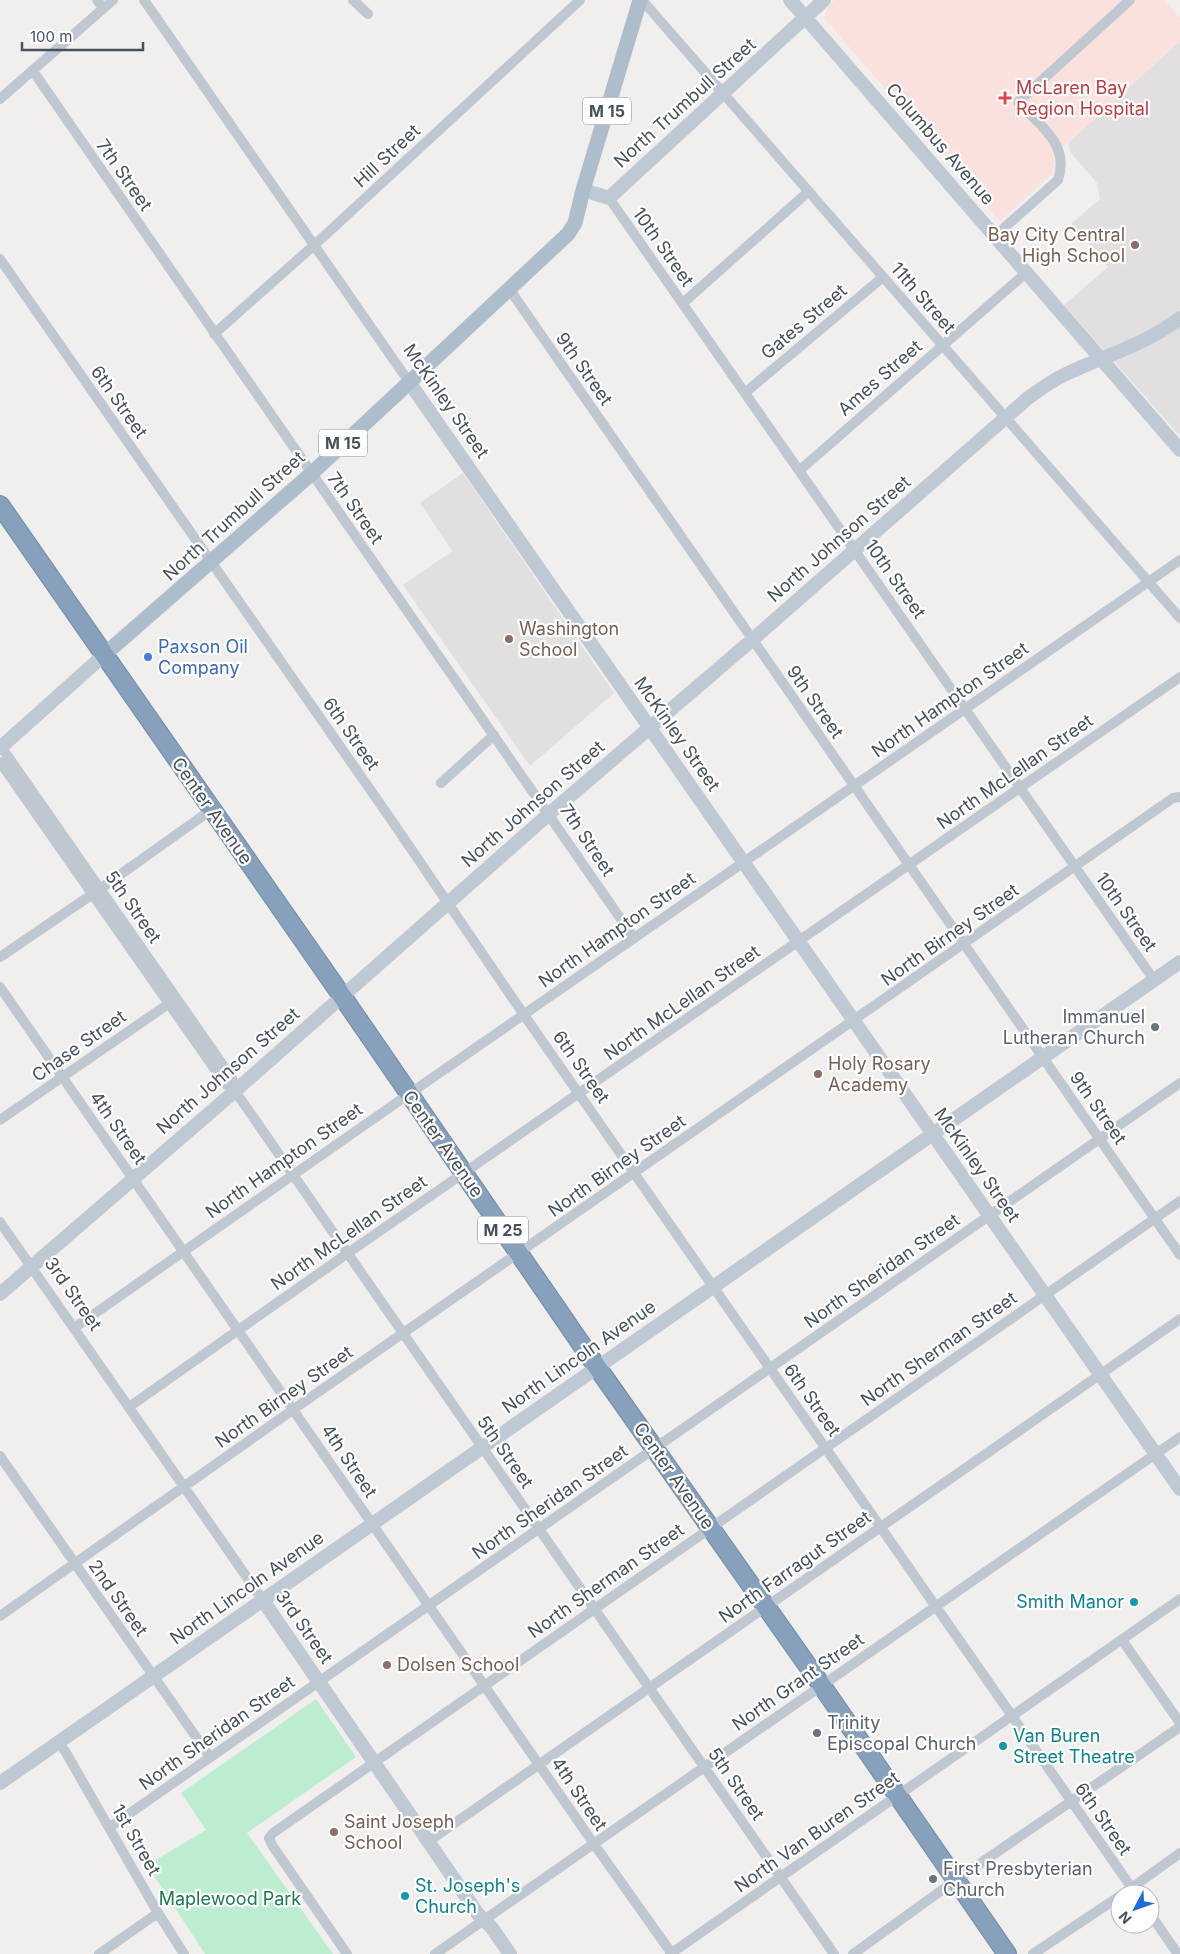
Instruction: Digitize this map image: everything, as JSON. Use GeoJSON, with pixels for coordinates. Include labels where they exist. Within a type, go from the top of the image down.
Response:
{"type":"FeatureCollection","features":[{"type":"Feature","properties":{"kind":"highway","name":"Center Avenue"},"geometry":{"type":"LineString","coordinates":[[0,506],[1007,1954]]}},
{"type":"Feature","properties":{"kind":"main road","name":"M 15"},"geometry":{"type":"LineString","coordinates":[[583,190],[641,0]]}},
{"type":"Feature","properties":{"kind":"main road","name":"North Trumbull Street"},"geometry":{"type":"LineString","coordinates":[[104,655],[311,474],[560,243],[575,223],[583,190]]}},
{"type":"Feature","properties":{"kind":"street"},"geometry":{"type":"LineString","coordinates":[[0,99],[32,72],[100,4],[113,0]]}},
{"type":"Feature","properties":{"kind":"street","name":"McKinley Street"},"geometry":{"type":"LineString","coordinates":[[144,0],[1180,1489]]}},
{"type":"Feature","properties":{"kind":"street"},"geometry":{"type":"LineString","coordinates":[[353,0],[368,14]]}},
{"type":"Feature","properties":{"kind":"street","name":"Hill Street"},"geometry":{"type":"LineString","coordinates":[[214,334],[314,245],[580,0]]}},
{"type":"Feature","properties":{"kind":"street","name":"11th Street"},"geometry":{"type":"LineString","coordinates":[[641,0],[1180,618]]}},
{"type":"Feature","properties":{"kind":"street","name":"Columbus Avenue"},"geometry":{"type":"LineString","coordinates":[[790,0],[1180,450]]}},
{"type":"Feature","properties":{"kind":"street","name":"North Trumbull Street"},"geometry":{"type":"LineString","coordinates":[[609,198],[824,0]]}},
{"type":"Feature","properties":{"kind":"street"},"geometry":{"type":"LineString","coordinates":[[995,236],[1058,180],[1062,169],[1062,159],[1057,145],[1018,102],[1130,0]]}},
{"type":"Feature","properties":{"kind":"street","name":"7th Street"},"geometry":{"type":"LineString","coordinates":[[32,72],[634,938]]}},
{"type":"Feature","properties":{"kind":"street"},"geometry":{"type":"LineString","coordinates":[[583,190],[609,198]]}},
{"type":"Feature","properties":{"kind":"street"},"geometry":{"type":"LineString","coordinates":[[683,303],[808,192]]}},
{"type":"Feature","properties":{"kind":"street","name":"10th Street"},"geometry":{"type":"LineString","coordinates":[[609,198],[1154,980]]}},
{"type":"Feature","properties":{"kind":"street","name":"6th Street"},"geometry":{"type":"LineString","coordinates":[[0,259],[1129,1884]]}},
{"type":"Feature","properties":{"kind":"street","name":"Ames Street"},"geometry":{"type":"LineString","coordinates":[[800,470],[1027,272]]}},
{"type":"Feature","properties":{"kind":"street","name":"Gates Street"},"geometry":{"type":"LineString","coordinates":[[746,392],[883,277]]}},
{"type":"Feature","properties":{"kind":"street","name":"9th Street"},"geometry":{"type":"LineString","coordinates":[[510,290],[1180,1255]]}},
{"type":"Feature","properties":{"kind":"street","name":"North Johnson Street"},"geometry":{"type":"LineString","coordinates":[[0,1294],[1028,398],[1063,376],[1165,330],[1180,318]]}},
{"type":"Feature","properties":{"kind":"street","name":"North Hampton Street"},"geometry":{"type":"LineString","coordinates":[[74,1328],[1180,560]]}},
{"type":"Feature","properties":{"kind":"street","name":"North Trumbull Street"},"geometry":{"type":"LineString","coordinates":[[0,747],[104,655]]}},
{"type":"Feature","properties":{"kind":"street","name":"North McLellan Street"},"geometry":{"type":"LineString","coordinates":[[129,1408],[238,1329],[1180,677]]}},
{"type":"Feature","properties":{"kind":"street"},"geometry":{"type":"LineString","coordinates":[[441,783],[494,735]]}},
{"type":"Feature","properties":{"kind":"street","name":"5th Street"},"geometry":{"type":"LineString","coordinates":[[0,747],[96,892]]}},
{"type":"Feature","properties":{"kind":"street","name":"5th Street"},"geometry":{"type":"LineString","coordinates":[[0,762],[96,892],[173,1001],[225,1084],[235,1091],[294,1174],[834,1954]]}},
{"type":"Feature","properties":{"kind":"street","name":"North Birney Street"},"geometry":{"type":"LineString","coordinates":[[0,1616],[294,1409],[1173,798],[1180,797]]}},
{"type":"Feature","properties":{"kind":"street"},"geometry":{"type":"LineString","coordinates":[[0,957],[96,892],[211,810]]}},
{"type":"Feature","properties":{"kind":"street","name":"North Lincoln Avenue"},"geometry":{"type":"LineString","coordinates":[[0,1783],[1180,962]]}},
{"type":"Feature","properties":{"kind":"street","name":"4th Street"},"geometry":{"type":"LineString","coordinates":[[0,987],[671,1954]]}},
{"type":"Feature","properties":{"kind":"street","name":"Chase Street"},"geometry":{"type":"LineString","coordinates":[[0,1120],[173,1001]]}},
{"type":"Feature","properties":{"kind":"street","name":"North Sheridan Street"},"geometry":{"type":"LineString","coordinates":[[110,1827],[1180,1083]]}},
{"type":"Feature","properties":{"kind":"street","name":"North Sherman Street"},"geometry":{"type":"LineString","coordinates":[[348,1954],[272,1845],[269,1838],[273,1833],[1180,1201]]}},
{"type":"Feature","properties":{"kind":"street","name":"3rd Street"},"geometry":{"type":"LineString","coordinates":[[0,1222],[320,1682],[478,1914],[485,1920],[510,1954]]}},
{"type":"Feature","properties":{"kind":"street","name":"North Farragut Street"},"geometry":{"type":"LineString","coordinates":[[429,1841],[1180,1319]]}},
{"type":"Feature","properties":{"kind":"street","name":"North Grant Street"},"geometry":{"type":"LineString","coordinates":[[435,1954],[1180,1437]]}},
{"type":"Feature","properties":{"kind":"street","name":"2nd Street"},"geometry":{"type":"LineString","coordinates":[[0,1456],[210,1757]]}},
{"type":"Feature","properties":{"kind":"street","name":"North Van Buren Street"},"geometry":{"type":"LineString","coordinates":[[671,1954],[1180,1599]]}},
{"type":"Feature","properties":{"kind":"street"},"geometry":{"type":"LineString","coordinates":[[1122,1640],[1180,1723]]}},
{"type":"Feature","properties":{"kind":"street"},"geometry":{"type":"LineString","coordinates":[[853,1954],[956,1880],[1180,1727]]}},
{"type":"Feature","properties":{"kind":"street","name":"1st Street"},"geometry":{"type":"LineString","coordinates":[[58,1743],[65,1751],[158,1913],[184,1954]]}},
{"type":"Feature","properties":{"kind":"street"},"geometry":{"type":"LineString","coordinates":[[1142,1884],[1180,1853]]}},
{"type":"Feature","properties":{"kind":"street"},"geometry":{"type":"LineString","coordinates":[[1033,1954],[1110,1902]]}},
{"type":"Feature","properties":{"kind":"street"},"geometry":{"type":"LineString","coordinates":[[99,1954],[158,1913]]}},
{"type":"Feature","properties":{"kind":"street"},"geometry":{"type":"LineString","coordinates":[[1160,1928],[1178,1954]]}},
{"type":"Feature","properties":{"kind":"shaded area","name":"McLaren Bay Region Hospital"},"geometry":{"type":"Polygon","coordinates":[[[834,0],[1164,0],[1180,18],[1180,41],[1054,155],[1055,171],[1000,221],[824,18],[826,10],[834,0]]]}},
{"type":"Feature","properties":{"kind":"shaded area","name":"Bay City Central High School"},"geometry":{"type":"Polygon","coordinates":[[[1180,41],[1180,436],[1064,305],[1108,267],[1071,224],[1100,199],[1097,183],[1070,152],[1069,142],[1180,41]]]}},
{"type":"Feature","properties":{"kind":"shaded area","name":"Washington School"},"geometry":{"type":"Polygon","coordinates":[[[463,473],[614,693],[530,766],[403,585],[452,551],[420,503],[463,473]]]}},
{"type":"Feature","properties":{"kind":"green space","name":"Maplewood Park"},"geometry":{"type":"Polygon","coordinates":[[[316,1699],[356,1757],[247,1833],[333,1954],[205,1954],[147,1865],[206,1830],[181,1793],[316,1699]]]}},
{"type":"Feature","properties":{"kind":"place","name":"McLaren Bay Region Hospital"},"geometry":{"type":"Point","coordinates":[1005,98]}},
{"type":"Feature","properties":{"kind":"place","name":"Bay City Central High School"},"geometry":{"type":"Point","coordinates":[1135,245]}},
{"type":"Feature","properties":{"kind":"place","name":"Washington School"},"geometry":{"type":"Point","coordinates":[509,639]}},
{"type":"Feature","properties":{"kind":"place","name":"Paxson Oil Company"},"geometry":{"type":"Point","coordinates":[148,657]}},
{"type":"Feature","properties":{"kind":"place","name":"Immanuel Lutheran Church"},"geometry":{"type":"Point","coordinates":[1155,1027]}},
{"type":"Feature","properties":{"kind":"place","name":"Holy Rosary Academy"},"geometry":{"type":"Point","coordinates":[818,1074]}},
{"type":"Feature","properties":{"kind":"place","name":"Smith Manor"},"geometry":{"type":"Point","coordinates":[1134,1602]}},
{"type":"Feature","properties":{"kind":"place","name":"Dolsen School"},"geometry":{"type":"Point","coordinates":[387,1665]}},
{"type":"Feature","properties":{"kind":"place","name":"Trinity Episcopal Church"},"geometry":{"type":"Point","coordinates":[817,1733]}},
{"type":"Feature","properties":{"kind":"place","name":"Van Buren Street Theatre"},"geometry":{"type":"Point","coordinates":[1003,1746]}},
{"type":"Feature","properties":{"kind":"place","name":"Saint Joseph School"},"geometry":{"type":"Point","coordinates":[334,1832]}},
{"type":"Feature","properties":{"kind":"place","name":"First Presbyterian Church"},"geometry":{"type":"Point","coordinates":[933,1879]}},
{"type":"Feature","properties":{"kind":"place","name":"St. Joseph's Church"},"geometry":{"type":"Point","coordinates":[405,1896]}}]}
